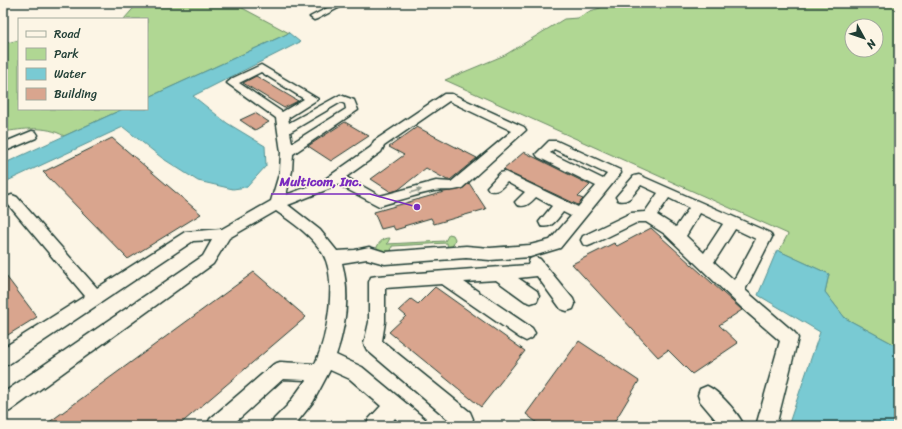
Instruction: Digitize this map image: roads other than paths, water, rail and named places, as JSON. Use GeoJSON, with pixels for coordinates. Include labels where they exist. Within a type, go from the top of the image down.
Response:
{"type":"FeatureCollection","features":[{"type":"Feature","properties":{"kind":"street"},"geometry":{"type":"LineString","coordinates":[[314,16],[344,3]]}},
{"type":"Feature","properties":{"kind":"street"},"geometry":{"type":"LineString","coordinates":[[277,204],[286,171],[287,152],[282,117],[232,83],[261,68],[312,99],[282,117]]}},
{"type":"Feature","properties":{"kind":"street"},"geometry":{"type":"LineString","coordinates":[[3,358],[190,236],[224,234],[277,204],[326,185],[377,149],[378,144],[448,96],[520,130],[490,157],[456,185],[451,187],[436,186],[379,201],[337,178]]}},
{"type":"Feature","properties":{"kind":"street"},"geometry":{"type":"LineString","coordinates":[[284,131],[340,98],[350,102],[352,110],[287,152]]}},
{"type":"Feature","properties":{"kind":"street"},"geometry":{"type":"LineString","coordinates":[[3,148],[32,135]]}},
{"type":"Feature","properties":{"kind":"street"},"geometry":{"type":"LineString","coordinates":[[494,187],[504,176],[580,214]]}},
{"type":"Feature","properties":{"kind":"street"},"geometry":{"type":"LineString","coordinates":[[623,196],[639,179],[765,237],[736,291]]}},
{"type":"Feature","properties":{"kind":"street"},"geometry":{"type":"LineString","coordinates":[[332,256],[355,256],[369,253],[378,258],[391,258],[466,252],[490,254],[527,251],[555,244],[605,185]]}},
{"type":"Feature","properties":{"kind":"street"},"geometry":{"type":"LineString","coordinates":[[522,202],[534,191]]}},
{"type":"Feature","properties":{"kind":"street"},"geometry":{"type":"LineString","coordinates":[[649,217],[666,192]]}},
{"type":"Feature","properties":{"kind":"street"},"geometry":{"type":"LineString","coordinates":[[12,200],[95,297]]}},
{"type":"Feature","properties":{"kind":"street"},"geometry":{"type":"LineString","coordinates":[[277,204],[320,239],[332,256],[340,301],[336,327],[324,366],[310,391],[281,426]]}},
{"type":"Feature","properties":{"kind":"street"},"geometry":{"type":"LineString","coordinates":[[546,222],[561,205]]}},
{"type":"Feature","properties":{"kind":"street"},"geometry":{"type":"LineString","coordinates":[[678,236],[697,206]]}},
{"type":"Feature","properties":{"kind":"street"},"geometry":{"type":"LineString","coordinates":[[588,240],[636,217],[649,217],[678,236],[736,291],[789,338],[766,426]]}},
{"type":"Feature","properties":{"kind":"street"},"geometry":{"type":"LineString","coordinates":[[706,262],[732,222]]}},
{"type":"Feature","properties":{"kind":"street"},"geometry":{"type":"LineString","coordinates":[[3,404],[208,260],[224,234]]}},
{"type":"Feature","properties":{"kind":"street"},"geometry":{"type":"LineString","coordinates":[[527,251],[567,304]]}},
{"type":"Feature","properties":{"kind":"street"},"geometry":{"type":"LineString","coordinates":[[463,419],[373,344],[377,322],[377,282],[540,270]]}},
{"type":"Feature","properties":{"kind":"street"},"geometry":{"type":"LineString","coordinates":[[500,274],[531,296]]}},
{"type":"Feature","properties":{"kind":"street"},"geometry":{"type":"LineString","coordinates":[[446,278],[526,333]]}},
{"type":"Feature","properties":{"kind":"street"},"geometry":{"type":"LineString","coordinates":[[217,426],[280,370],[324,366],[356,373],[418,426]]}},
{"type":"Feature","properties":{"kind":"street"},"geometry":{"type":"LineString","coordinates":[[707,395],[734,426]]}},
{"type":"Feature","properties":{"kind":"street"},"geometry":{"type":"LineString","coordinates":[[376,426],[394,405]]}},
{"type":"Feature","properties":{"kind":"water"},"geometry":{"type":"Polygon","coordinates":[[[289,33],[300,42],[193,96],[227,123],[265,146],[266,166],[247,187],[233,189],[198,181],[162,158],[123,127],[3,183],[3,164],[121,110],[148,110],[148,98],[289,33]]]}},
{"type":"Feature","properties":{"kind":"water"},"geometry":{"type":"Polygon","coordinates":[[[777,250],[829,274],[825,292],[845,318],[899,347],[899,426],[788,426],[820,332],[758,295],[777,250]]]}},
{"type":"Feature","properties":{"kind":"place","name":"Multicom, Inc."},"geometry":{"type":"Point","coordinates":[417,207]}}]}
